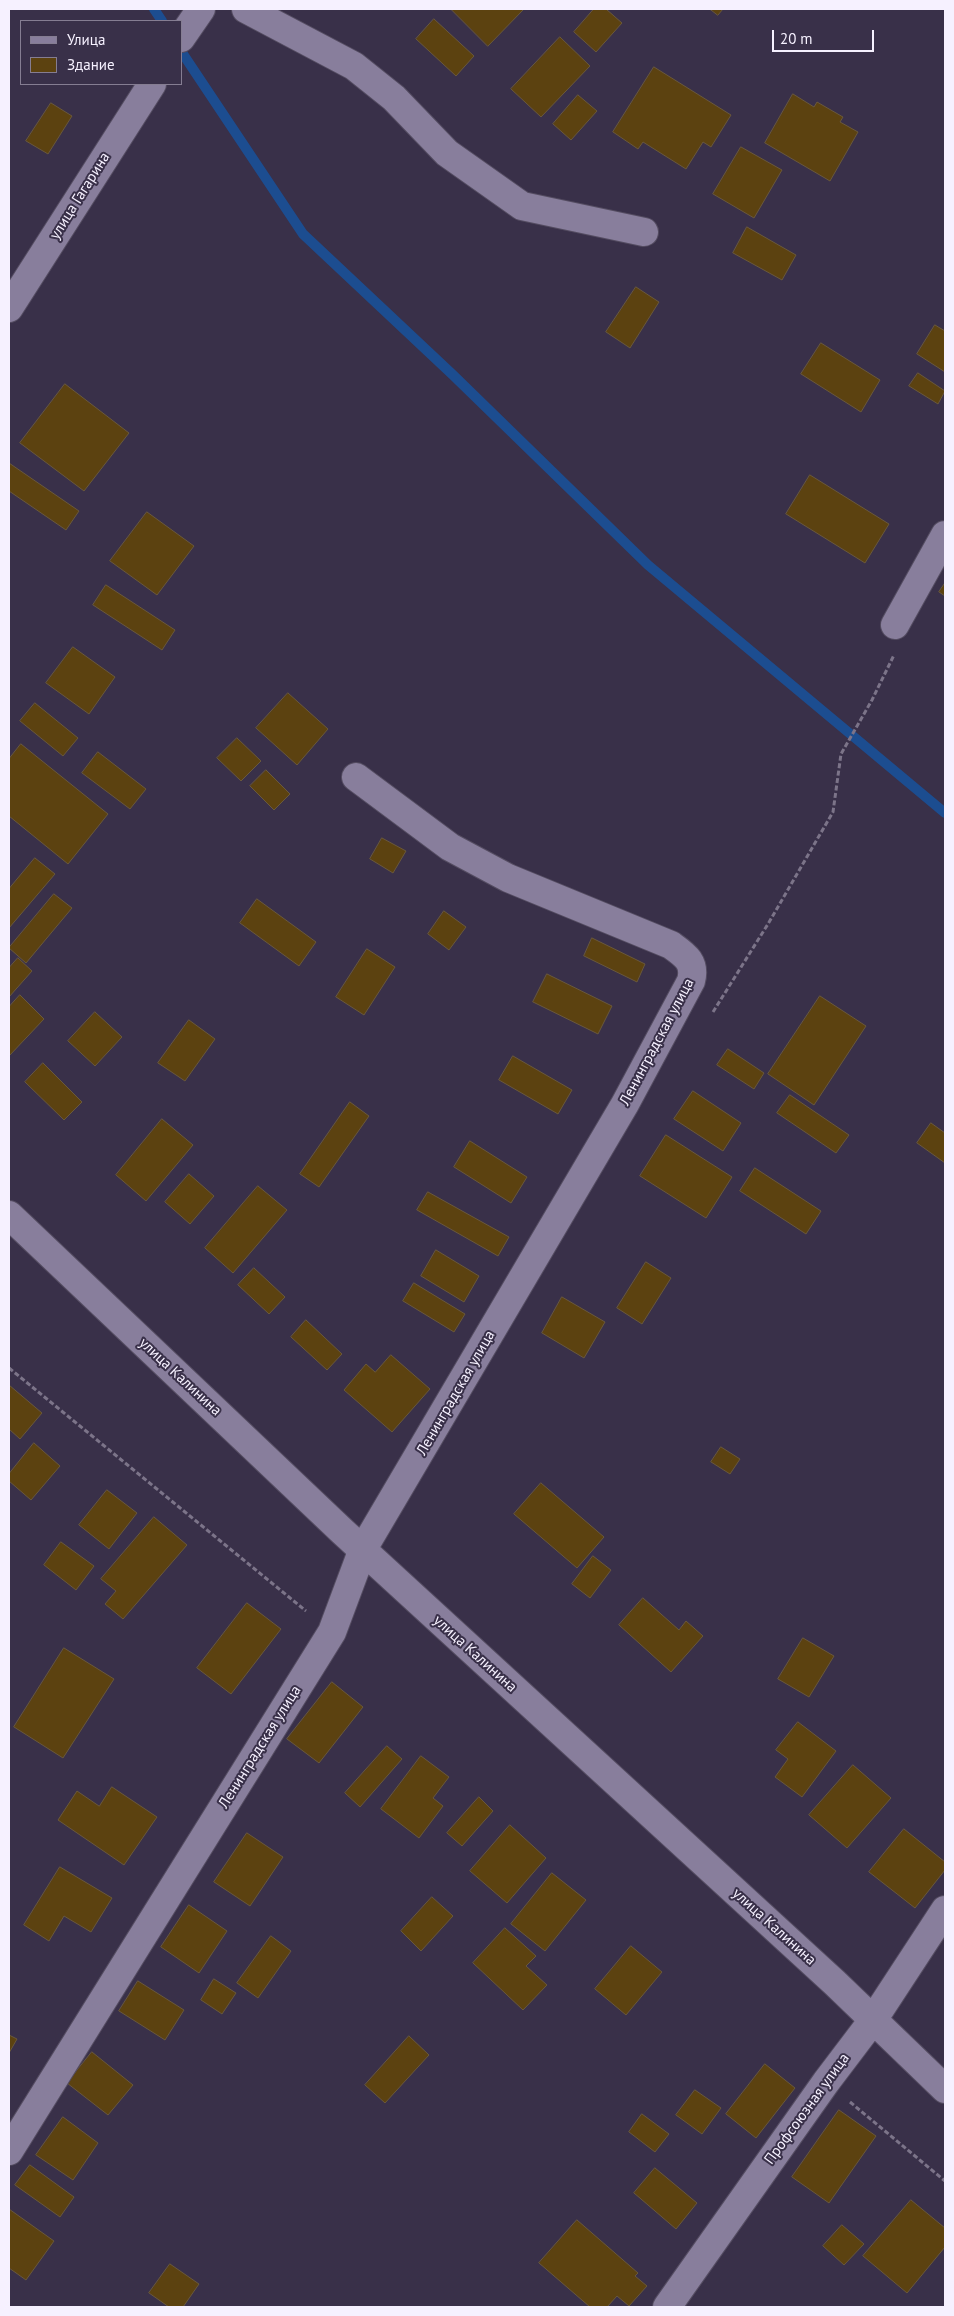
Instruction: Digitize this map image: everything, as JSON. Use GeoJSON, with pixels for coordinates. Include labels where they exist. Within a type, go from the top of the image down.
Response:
{"type":"FeatureCollection","features":[{"type":"Feature","properties":{"kind":"street"},"geometry":{"type":"LineString","coordinates":[[246,9],[354,66],[394,98],[448,153],[522,206],[644,232]]}},
{"type":"Feature","properties":{"kind":"street"},"geometry":{"type":"LineString","coordinates":[[182,37],[199,12]]}},
{"type":"Feature","properties":{"kind":"street","name":"улица Гагарина"},"geometry":{"type":"LineString","coordinates":[[9,308],[148,89]]}},
{"type":"Feature","properties":{"kind":"street"},"geometry":{"type":"LineString","coordinates":[[896,638],[945,535]]}},
{"type":"Feature","properties":{"kind":"street","name":"Ленинградская улица"},"geometry":{"type":"LineString","coordinates":[[9,2151],[332,1632],[363,1550],[624,1104],[691,981],[694,972],[691,962],[683,953],[671,945],[508,878],[450,847],[356,777]]}},
{"type":"Feature","properties":{"kind":"street","name":"улица Калинина"},"geometry":{"type":"LineString","coordinates":[[9,1215],[363,1550],[873,2020],[945,2089]]}},
{"type":"Feature","properties":{"kind":"street","name":"Профсоюзная улица"},"geometry":{"type":"LineString","coordinates":[[668,2307],[826,2082],[873,2020],[945,1910]]}},
{"type":"Feature","properties":{"kind":"path"},"geometry":{"type":"LineString","coordinates":[[848,743],[872,700],[896,638]]}},
{"type":"Feature","properties":{"kind":"path"},"geometry":{"type":"LineString","coordinates":[[9,1368],[332,1632]]}},
{"type":"Feature","properties":{"kind":"path"},"geometry":{"type":"LineString","coordinates":[[826,2082],[945,2181]]}},
{"type":"Feature","properties":{"kind":"building"},"geometry":{"type":"Polygon","coordinates":[[[451,9],[524,9],[488,46],[451,9]]]}},
{"type":"Feature","properties":{"kind":"building"},"geometry":{"type":"Polygon","coordinates":[[[594,9],[606,9],[622,23],[596,52],[574,32],[594,9]]]}},
{"type":"Feature","properties":{"kind":"building"},"geometry":{"type":"Polygon","coordinates":[[[710,9],[723,9],[718,15],[710,9]]]}},
{"type":"Feature","properties":{"kind":"building"},"geometry":{"type":"Polygon","coordinates":[[[434,19],[474,56],[456,76],[416,39],[434,19]]]}},
{"type":"Feature","properties":{"kind":"building"},"geometry":{"type":"Polygon","coordinates":[[[560,37],[590,66],[541,117],[511,89],[560,37]]]}},
{"type":"Feature","properties":{"kind":"building"},"geometry":{"type":"Polygon","coordinates":[[[654,67],[731,115],[711,147],[703,142],[686,169],[643,142],[638,149],[613,132],[654,67]]]}},
{"type":"Feature","properties":{"kind":"building"},"geometry":{"type":"Polygon","coordinates":[[[793,94],[814,107],[817,102],[843,117],[840,122],[858,132],[830,181],[765,143],[793,94]]]}},
{"type":"Feature","properties":{"kind":"building"},"geometry":{"type":"Polygon","coordinates":[[[578,95],[597,111],[571,140],[553,124],[578,95]]]}},
{"type":"Feature","properties":{"kind":"building"},"geometry":{"type":"Polygon","coordinates":[[[51,103],[72,116],[48,154],[26,141],[51,103]]]}},
{"type":"Feature","properties":{"kind":"building"},"geometry":{"type":"Polygon","coordinates":[[[741,147],[782,170],[754,218],[713,194],[741,147]]]}},
{"type":"Feature","properties":{"kind":"building"},"geometry":{"type":"Polygon","coordinates":[[[747,227],[796,255],[782,280],[733,253],[747,227]]]}},
{"type":"Feature","properties":{"kind":"building"},"geometry":{"type":"Polygon","coordinates":[[[636,287],[659,302],[630,348],[606,332],[636,287]]]}},
{"type":"Feature","properties":{"kind":"building"},"geometry":{"type":"Polygon","coordinates":[[[935,325],[945,331],[945,372],[917,354],[935,325]]]}},
{"type":"Feature","properties":{"kind":"building"},"geometry":{"type":"Polygon","coordinates":[[[821,343],[880,380],[861,412],[801,374],[821,343]]]}},
{"type":"Feature","properties":{"kind":"building"},"geometry":{"type":"Polygon","coordinates":[[[918,373],[945,391],[938,404],[909,386],[918,373]]]}},
{"type":"Feature","properties":{"kind":"building"},"geometry":{"type":"Polygon","coordinates":[[[65,384],[129,433],[84,491],[20,443],[65,384]]]}},
{"type":"Feature","properties":{"kind":"building"},"geometry":{"type":"Polygon","coordinates":[[[9,463],[79,511],[66,530],[9,491],[9,463]]]}},
{"type":"Feature","properties":{"kind":"building"},"geometry":{"type":"Polygon","coordinates":[[[810,475],[889,524],[865,563],[786,514],[810,475]]]}},
{"type":"Feature","properties":{"kind":"building"},"geometry":{"type":"Polygon","coordinates":[[[147,512],[194,546],[157,595],[110,561],[147,512]]]}},
{"type":"Feature","properties":{"kind":"building"},"geometry":{"type":"Polygon","coordinates":[[[945,583],[945,596],[939,592],[945,583]]]}},
{"type":"Feature","properties":{"kind":"building"},"geometry":{"type":"Polygon","coordinates":[[[106,585],[175,630],[162,650],[93,605],[106,585]]]}},
{"type":"Feature","properties":{"kind":"building"},"geometry":{"type":"Polygon","coordinates":[[[73,647],[115,677],[89,714],[46,683],[73,647]]]}},
{"type":"Feature","properties":{"kind":"building"},"geometry":{"type":"Polygon","coordinates":[[[288,693],[328,729],[297,765],[256,728],[288,693]]]}},
{"type":"Feature","properties":{"kind":"building"},"geometry":{"type":"Polygon","coordinates":[[[35,703],[78,738],[63,756],[20,721],[35,703]]]}},
{"type":"Feature","properties":{"kind":"building"},"geometry":{"type":"Polygon","coordinates":[[[237,738],[261,761],[241,781],[217,758],[237,738]]]}},
{"type":"Feature","properties":{"kind":"building"},"geometry":{"type":"Polygon","coordinates":[[[21,744],[108,814],[68,864],[9,816],[9,759],[21,744]]]}},
{"type":"Feature","properties":{"kind":"building"},"geometry":{"type":"Polygon","coordinates":[[[98,752],[146,789],[130,809],[82,773],[98,752]]]}},
{"type":"Feature","properties":{"kind":"building"},"geometry":{"type":"Polygon","coordinates":[[[266,770],[290,794],[274,810],[250,786],[266,770]]]}},
{"type":"Feature","properties":{"kind":"building"},"geometry":{"type":"Polygon","coordinates":[[[382,838],[406,851],[393,873],[370,859],[382,838]]]}},
{"type":"Feature","properties":{"kind":"building"},"geometry":{"type":"Polygon","coordinates":[[[35,858],[55,874],[9,928],[9,889],[35,858]]]}},
{"type":"Feature","properties":{"kind":"building"},"geometry":{"type":"Polygon","coordinates":[[[54,894],[72,908],[26,963],[9,948],[54,894]]]}},
{"type":"Feature","properties":{"kind":"building"},"geometry":{"type":"Polygon","coordinates":[[[257,899],[316,942],[299,966],[240,923],[257,899]]]}},
{"type":"Feature","properties":{"kind":"building"},"geometry":{"type":"Polygon","coordinates":[[[444,911],[466,927],[449,950],[428,934],[444,911]]]}},
{"type":"Feature","properties":{"kind":"building"},"geometry":{"type":"Polygon","coordinates":[[[592,938],[645,964],[637,982],[584,956],[592,938]]]}},
{"type":"Feature","properties":{"kind":"building"},"geometry":{"type":"Polygon","coordinates":[[[367,949],[395,967],[364,1015],[336,997],[367,949]]]}},
{"type":"Feature","properties":{"kind":"building"},"geometry":{"type":"Polygon","coordinates":[[[18,958],[32,971],[9,997],[9,968],[18,958]]]}},
{"type":"Feature","properties":{"kind":"building"},"geometry":{"type":"Polygon","coordinates":[[[547,974],[612,1006],[598,1034],[533,1002],[547,974]]]}},
{"type":"Feature","properties":{"kind":"building"},"geometry":{"type":"Polygon","coordinates":[[[20,995],[44,1019],[9,1056],[9,1007],[20,995]]]}},
{"type":"Feature","properties":{"kind":"building"},"geometry":{"type":"Polygon","coordinates":[[[820,996],[866,1026],[814,1105],[768,1074],[820,996]]]}},
{"type":"Feature","properties":{"kind":"building"},"geometry":{"type":"Polygon","coordinates":[[[95,1012],[122,1037],[95,1066],[68,1041],[95,1012]]]}},
{"type":"Feature","properties":{"kind":"building"},"geometry":{"type":"Polygon","coordinates":[[[189,1020],[215,1039],[185,1081],[158,1063],[189,1020]]]}},
{"type":"Feature","properties":{"kind":"building"},"geometry":{"type":"Polygon","coordinates":[[[728,1049],[764,1073],[754,1089],[717,1065],[728,1049]]]}},
{"type":"Feature","properties":{"kind":"building"},"geometry":{"type":"Polygon","coordinates":[[[513,1056],[572,1090],[558,1114],[499,1080],[513,1056]]]}},
{"type":"Feature","properties":{"kind":"building"},"geometry":{"type":"Polygon","coordinates":[[[43,1063],[82,1102],[64,1120],[25,1082],[43,1063]]]}},
{"type":"Feature","properties":{"kind":"building"},"geometry":{"type":"Polygon","coordinates":[[[693,1091],[741,1123],[723,1151],[674,1119],[693,1091]]]}},
{"type":"Feature","properties":{"kind":"building"},"geometry":{"type":"Polygon","coordinates":[[[790,1095],[849,1135],[836,1153],[777,1113],[790,1095]]]}},
{"type":"Feature","properties":{"kind":"building"},"geometry":{"type":"Polygon","coordinates":[[[350,1102],[369,1116],[319,1187],[300,1174],[350,1102]]]}},
{"type":"Feature","properties":{"kind":"building"},"geometry":{"type":"Polygon","coordinates":[[[162,1119],[193,1145],[146,1201],[116,1175],[162,1119]]]}},
{"type":"Feature","properties":{"kind":"building"},"geometry":{"type":"Polygon","coordinates":[[[931,1123],[945,1133],[945,1163],[917,1143],[931,1123]]]}},
{"type":"Feature","properties":{"kind":"building"},"geometry":{"type":"Polygon","coordinates":[[[666,1135],[732,1177],[706,1218],[640,1176],[666,1135]]]}},
{"type":"Feature","properties":{"kind":"building"},"geometry":{"type":"Polygon","coordinates":[[[470,1141],[527,1177],[511,1203],[454,1167],[470,1141]]]}},
{"type":"Feature","properties":{"kind":"building"},"geometry":{"type":"Polygon","coordinates":[[[755,1168],[821,1211],[806,1234],[740,1191],[755,1168]]]}},
{"type":"Feature","properties":{"kind":"building"},"geometry":{"type":"Polygon","coordinates":[[[189,1174],[214,1196],[190,1224],[165,1202],[189,1174]]]}},
{"type":"Feature","properties":{"kind":"building"},"geometry":{"type":"Polygon","coordinates":[[[258,1186],[287,1210],[233,1273],[205,1248],[258,1186]]]}},
{"type":"Feature","properties":{"kind":"building"},"geometry":{"type":"Polygon","coordinates":[[[428,1192],[509,1237],[498,1256],[417,1210],[428,1192]]]}},
{"type":"Feature","properties":{"kind":"building"},"geometry":{"type":"Polygon","coordinates":[[[436,1250],[479,1276],[464,1302],[421,1276],[436,1250]]]}},
{"type":"Feature","properties":{"kind":"building"},"geometry":{"type":"Polygon","coordinates":[[[646,1262],[671,1278],[642,1324],[617,1308],[646,1262]]]}},
{"type":"Feature","properties":{"kind":"building"},"geometry":{"type":"Polygon","coordinates":[[[254,1268],[285,1297],[269,1314],[238,1285],[254,1268]]]}},
{"type":"Feature","properties":{"kind":"building"},"geometry":{"type":"Polygon","coordinates":[[[414,1283],[465,1314],[454,1332],[403,1301],[414,1283]]]}},
{"type":"Feature","properties":{"kind":"building"},"geometry":{"type":"Polygon","coordinates":[[[562,1297],[605,1322],[584,1358],[542,1333],[562,1297]]]}},
{"type":"Feature","properties":{"kind":"building"},"geometry":{"type":"Polygon","coordinates":[[[306,1320],[342,1354],[327,1370],[291,1337],[306,1320]]]}},
{"type":"Feature","properties":{"kind":"building"},"geometry":{"type":"Polygon","coordinates":[[[391,1355],[430,1389],[392,1432],[344,1390],[366,1364],[375,1372],[391,1355]]]}},
{"type":"Feature","properties":{"kind":"building"},"geometry":{"type":"Polygon","coordinates":[[[9,1385],[42,1413],[20,1439],[9,1429],[9,1385]]]}},
{"type":"Feature","properties":{"kind":"building"},"geometry":{"type":"Polygon","coordinates":[[[34,1443],[60,1466],[31,1500],[9,1481],[9,1474],[34,1443]]]}},
{"type":"Feature","properties":{"kind":"building"},"geometry":{"type":"Polygon","coordinates":[[[721,1447],[740,1459],[730,1474],[711,1462],[721,1447]]]}},
{"type":"Feature","properties":{"kind":"building"},"geometry":{"type":"Polygon","coordinates":[[[541,1483],[604,1537],[577,1568],[514,1514],[541,1483]]]}},
{"type":"Feature","properties":{"kind":"building"},"geometry":{"type":"Polygon","coordinates":[[[107,1490],[137,1513],[109,1549],[79,1525],[107,1490]]]}},
{"type":"Feature","properties":{"kind":"building"},"geometry":{"type":"Polygon","coordinates":[[[154,1517],[187,1545],[123,1619],[105,1604],[116,1591],[101,1579],[154,1517]]]}},
{"type":"Feature","properties":{"kind":"building"},"geometry":{"type":"Polygon","coordinates":[[[61,1542],[94,1566],[76,1590],[44,1565],[61,1542]]]}},
{"type":"Feature","properties":{"kind":"building"},"geometry":{"type":"Polygon","coordinates":[[[593,1556],[611,1570],[590,1598],[572,1584],[593,1556]]]}},
{"type":"Feature","properties":{"kind":"building"},"geometry":{"type":"Polygon","coordinates":[[[643,1598],[679,1630],[686,1621],[703,1636],[671,1672],[619,1625],[643,1598]]]}},
{"type":"Feature","properties":{"kind":"building"},"geometry":{"type":"Polygon","coordinates":[[[247,1603],[281,1629],[231,1694],[197,1668],[247,1603]]]}},
{"type":"Feature","properties":{"kind":"building"},"geometry":{"type":"Polygon","coordinates":[[[803,1638],[834,1656],[809,1697],[778,1679],[803,1638]]]}},
{"type":"Feature","properties":{"kind":"building"},"geometry":{"type":"Polygon","coordinates":[[[64,1648],[114,1679],[63,1758],[14,1727],[64,1648]]]}},
{"type":"Feature","properties":{"kind":"building"},"geometry":{"type":"Polygon","coordinates":[[[332,1682],[363,1707],[319,1763],[287,1739],[332,1682]]]}},
{"type":"Feature","properties":{"kind":"building"},"geometry":{"type":"Polygon","coordinates":[[[798,1722],[836,1751],[802,1797],[775,1777],[788,1759],[776,1750],[798,1722]]]}},
{"type":"Feature","properties":{"kind":"building"},"geometry":{"type":"Polygon","coordinates":[[[387,1746],[402,1759],[360,1807],[345,1793],[387,1746]]]}},
{"type":"Feature","properties":{"kind":"building"},"geometry":{"type":"Polygon","coordinates":[[[421,1756],[449,1777],[433,1798],[443,1806],[419,1838],[381,1809],[421,1756]]]}},
{"type":"Feature","properties":{"kind":"building"},"geometry":{"type":"Polygon","coordinates":[[[853,1765],[891,1798],[847,1848],[809,1815],[853,1765]]]}},
{"type":"Feature","properties":{"kind":"building"},"geometry":{"type":"Polygon","coordinates":[[[112,1787],[157,1817],[124,1865],[58,1820],[77,1791],[99,1806],[112,1787]]]}},
{"type":"Feature","properties":{"kind":"building"},"geometry":{"type":"Polygon","coordinates":[[[479,1797],[493,1811],[462,1846],[447,1833],[479,1797]]]}},
{"type":"Feature","properties":{"kind":"building"},"geometry":{"type":"Polygon","coordinates":[[[510,1825],[546,1858],[507,1903],[470,1871],[510,1825]]]}},
{"type":"Feature","properties":{"kind":"building"},"geometry":{"type":"Polygon","coordinates":[[[904,1829],[945,1862],[945,1870],[915,1908],[869,1872],[904,1829]]]}},
{"type":"Feature","properties":{"kind":"building"},"geometry":{"type":"Polygon","coordinates":[[[247,1833],[283,1857],[250,1906],[214,1882],[247,1833]]]}},
{"type":"Feature","properties":{"kind":"building"},"geometry":{"type":"Polygon","coordinates":[[[60,1867],[112,1898],[91,1932],[64,1916],[49,1941],[24,1925],[60,1867]]]}},
{"type":"Feature","properties":{"kind":"building"},"geometry":{"type":"Polygon","coordinates":[[[552,1873],[586,1900],[545,1951],[511,1924],[552,1873]]]}},
{"type":"Feature","properties":{"kind":"building"},"geometry":{"type":"Polygon","coordinates":[[[432,1897],[453,1916],[421,1951],[401,1931],[432,1897]]]}},
{"type":"Feature","properties":{"kind":"building"},"geometry":{"type":"Polygon","coordinates":[[[189,1905],[227,1931],[199,1973],[161,1947],[189,1905]]]}},
{"type":"Feature","properties":{"kind":"building"},"geometry":{"type":"Polygon","coordinates":[[[505,1928],[536,1956],[526,1966],[547,1985],[523,2010],[473,1963],[505,1928]]]}},
{"type":"Feature","properties":{"kind":"building"},"geometry":{"type":"Polygon","coordinates":[[[271,1936],[291,1951],[258,1998],[237,1983],[271,1936]]]}},
{"type":"Feature","properties":{"kind":"building"},"geometry":{"type":"Polygon","coordinates":[[[631,1946],[662,1972],[626,2015],[595,1989],[631,1946]]]}},
{"type":"Feature","properties":{"kind":"building"},"geometry":{"type":"Polygon","coordinates":[[[214,1979],[236,1993],[222,2014],[201,2000],[214,1979]]]}},
{"type":"Feature","properties":{"kind":"building"},"geometry":{"type":"Polygon","coordinates":[[[138,1981],[184,2010],[165,2040],[119,2011],[138,1981]]]}},
{"type":"Feature","properties":{"kind":"building"},"geometry":{"type":"Polygon","coordinates":[[[9,2035],[17,2039],[9,2053],[9,2035]]]}},
{"type":"Feature","properties":{"kind":"building"},"geometry":{"type":"Polygon","coordinates":[[[409,2036],[429,2055],[385,2103],[365,2085],[409,2036]]]}},
{"type":"Feature","properties":{"kind":"building"},"geometry":{"type":"Polygon","coordinates":[[[92,2052],[133,2085],[108,2115],[67,2083],[92,2052]]]}},
{"type":"Feature","properties":{"kind":"building"},"geometry":{"type":"Polygon","coordinates":[[[765,2064],[795,2088],[756,2138],[726,2114],[765,2064]]]}},
{"type":"Feature","properties":{"kind":"building"},"geometry":{"type":"Polygon","coordinates":[[[695,2090],[721,2108],[702,2134],[676,2115],[695,2090]]]}},
{"type":"Feature","properties":{"kind":"building"},"geometry":{"type":"Polygon","coordinates":[[[839,2110],[876,2136],[829,2203],[792,2177],[839,2110]]]}},
{"type":"Feature","properties":{"kind":"building"},"geometry":{"type":"Polygon","coordinates":[[[642,2114],[669,2134],[655,2152],[629,2132],[642,2114]]]}},
{"type":"Feature","properties":{"kind":"building"},"geometry":{"type":"Polygon","coordinates":[[[63,2117],[98,2143],[73,2180],[36,2155],[63,2117]]]}},
{"type":"Feature","properties":{"kind":"building"},"geometry":{"type":"Polygon","coordinates":[[[30,2165],[74,2197],[60,2217],[15,2185],[30,2165]]]}},
{"type":"Feature","properties":{"kind":"building"},"geometry":{"type":"Polygon","coordinates":[[[655,2168],[697,2203],[676,2229],[634,2193],[655,2168]]]}},
{"type":"Feature","properties":{"kind":"building"},"geometry":{"type":"Polygon","coordinates":[[[911,2200],[945,2228],[945,2247],[907,2293],[863,2256],[911,2200]]]}},
{"type":"Feature","properties":{"kind":"building"},"geometry":{"type":"Polygon","coordinates":[[[9,2209],[54,2241],[26,2280],[9,2268],[9,2209]]]}},
{"type":"Feature","properties":{"kind":"building"},"geometry":{"type":"Polygon","coordinates":[[[577,2220],[638,2273],[635,2276],[647,2286],[629,2306],[617,2296],[607,2307],[590,2307],[539,2263],[577,2220]]]}},
{"type":"Feature","properties":{"kind":"building"},"geometry":{"type":"Polygon","coordinates":[[[842,2225],[864,2244],[844,2265],[823,2246],[842,2225]]]}},
{"type":"Feature","properties":{"kind":"building"},"geometry":{"type":"Polygon","coordinates":[[[170,2264],[199,2284],[183,2307],[169,2307],[149,2293],[170,2264]]]}},
{"type":"Feature","properties":{"kind":"waterway"},"geometry":{"type":"LineString","coordinates":[[154,9],[161,20]]}},
{"type":"Feature","properties":{"kind":"waterway"},"geometry":{"type":"LineString","coordinates":[[182,52],[303,234],[453,375],[648,565],[945,813]]}}]}
